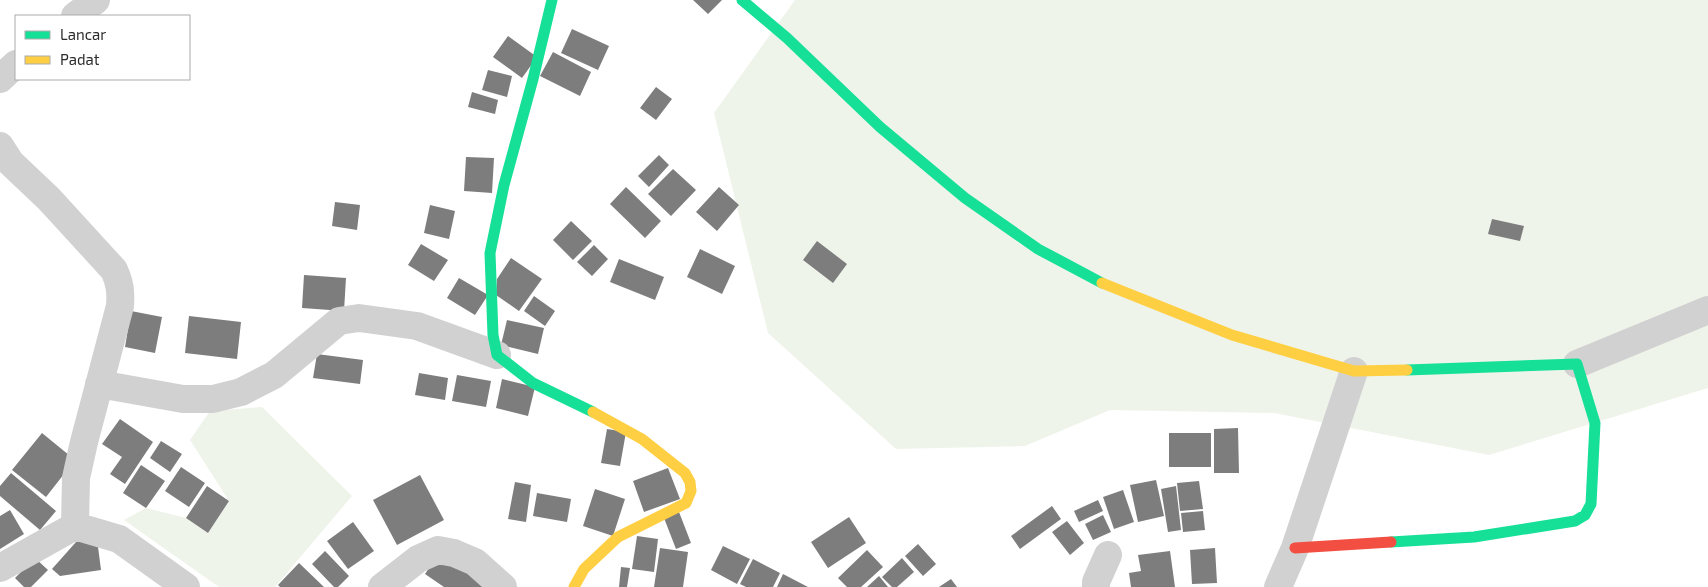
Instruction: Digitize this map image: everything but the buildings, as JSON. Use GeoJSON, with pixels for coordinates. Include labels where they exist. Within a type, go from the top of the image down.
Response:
{"type":"FeatureCollection","features":[{"type":"Feature","properties":{"kind":"street"},"geometry":{"type":"LineString","coordinates":[[77,15],[96,0]]}},
{"type":"Feature","properties":{"kind":"street"},"geometry":{"type":"LineString","coordinates":[[497,355],[493,335],[490,253],[504,185],[552,0]]}},
{"type":"Feature","properties":{"kind":"street"},"geometry":{"type":"LineString","coordinates":[[742,0],[787,38],[880,127],[965,198],[1038,249],[1103,283],[1232,335],[1354,371],[1577,364],[1708,310]]}},
{"type":"Feature","properties":{"kind":"street"},"geometry":{"type":"LineString","coordinates":[[0,79],[15,65]]}},
{"type":"Feature","properties":{"kind":"street"},"geometry":{"type":"LineString","coordinates":[[0,146],[11,163],[49,199],[114,270],[120,283],[120,306],[76,478],[75,526]]}},
{"type":"Feature","properties":{"kind":"street"},"geometry":{"type":"LineString","coordinates":[[99,384],[183,399],[213,399],[241,392],[274,374],[339,321],[359,318],[417,326],[497,355],[533,383],[611,421],[642,439],[685,473],[690,482],[691,492],[686,502],[618,537],[584,570],[574,587]]}},
{"type":"Feature","properties":{"kind":"street"},"geometry":{"type":"LineString","coordinates":[[1295,548],[1474,537],[1575,521],[1585,514],[1591,504],[1595,423],[1577,364]]}},
{"type":"Feature","properties":{"kind":"street"},"geometry":{"type":"LineString","coordinates":[[1278,587],[1295,548],[1354,371]]}},
{"type":"Feature","properties":{"kind":"street"},"geometry":{"type":"LineString","coordinates":[[0,568],[75,526],[119,538],[186,587]]}},
{"type":"Feature","properties":{"kind":"street"},"geometry":{"type":"LineString","coordinates":[[382,587],[418,559],[438,550],[454,552],[475,562],[503,587]]}},
{"type":"Feature","properties":{"kind":"street"},"geometry":{"type":"LineString","coordinates":[[1096,587],[1096,582],[1108,555]]}},
{"type":"Feature","properties":{"kind":"shaded area"},"geometry":{"type":"Polygon","coordinates":[[[795,0],[1708,0],[1708,388],[1489,455],[1274,413],[1110,410],[1025,446],[896,449],[768,333],[714,113],[795,0]]]}},
{"type":"Feature","properties":{"kind":"shaded area"},"geometry":{"type":"Polygon","coordinates":[[[262,407],[352,496],[275,587],[219,587],[124,520],[146,508],[186,518],[208,533],[229,501],[190,440],[210,411],[262,407]]]}},
{"type":"Feature","properties":{"kind":"traffic: fast"},"geometry":{"type":"LineString","coordinates":[[552,0],[504,185],[490,253],[493,335],[497,355],[533,383],[593,412]]}},
{"type":"Feature","properties":{"kind":"traffic: fast"},"geometry":{"type":"LineString","coordinates":[[742,0],[787,38],[880,127],[965,198],[1038,249],[1102,283]]}},
{"type":"Feature","properties":{"kind":"traffic: fast"},"geometry":{"type":"LineString","coordinates":[[1391,542],[1474,537],[1575,521],[1585,515],[1591,504],[1595,423],[1577,364],[1407,370]]}},
{"type":"Feature","properties":{"kind":"traffic: slow"},"geometry":{"type":"LineString","coordinates":[[1102,283],[1232,335],[1354,371],[1407,370]]}},
{"type":"Feature","properties":{"kind":"traffic: slow"},"geometry":{"type":"LineString","coordinates":[[574,587],[584,569],[618,537],[686,503],[691,491],[690,482],[685,473],[642,439],[593,412]]}},
{"type":"Feature","properties":{"kind":"traffic: jam"},"geometry":{"type":"LineString","coordinates":[[1295,548],[1391,542]]}}]}
